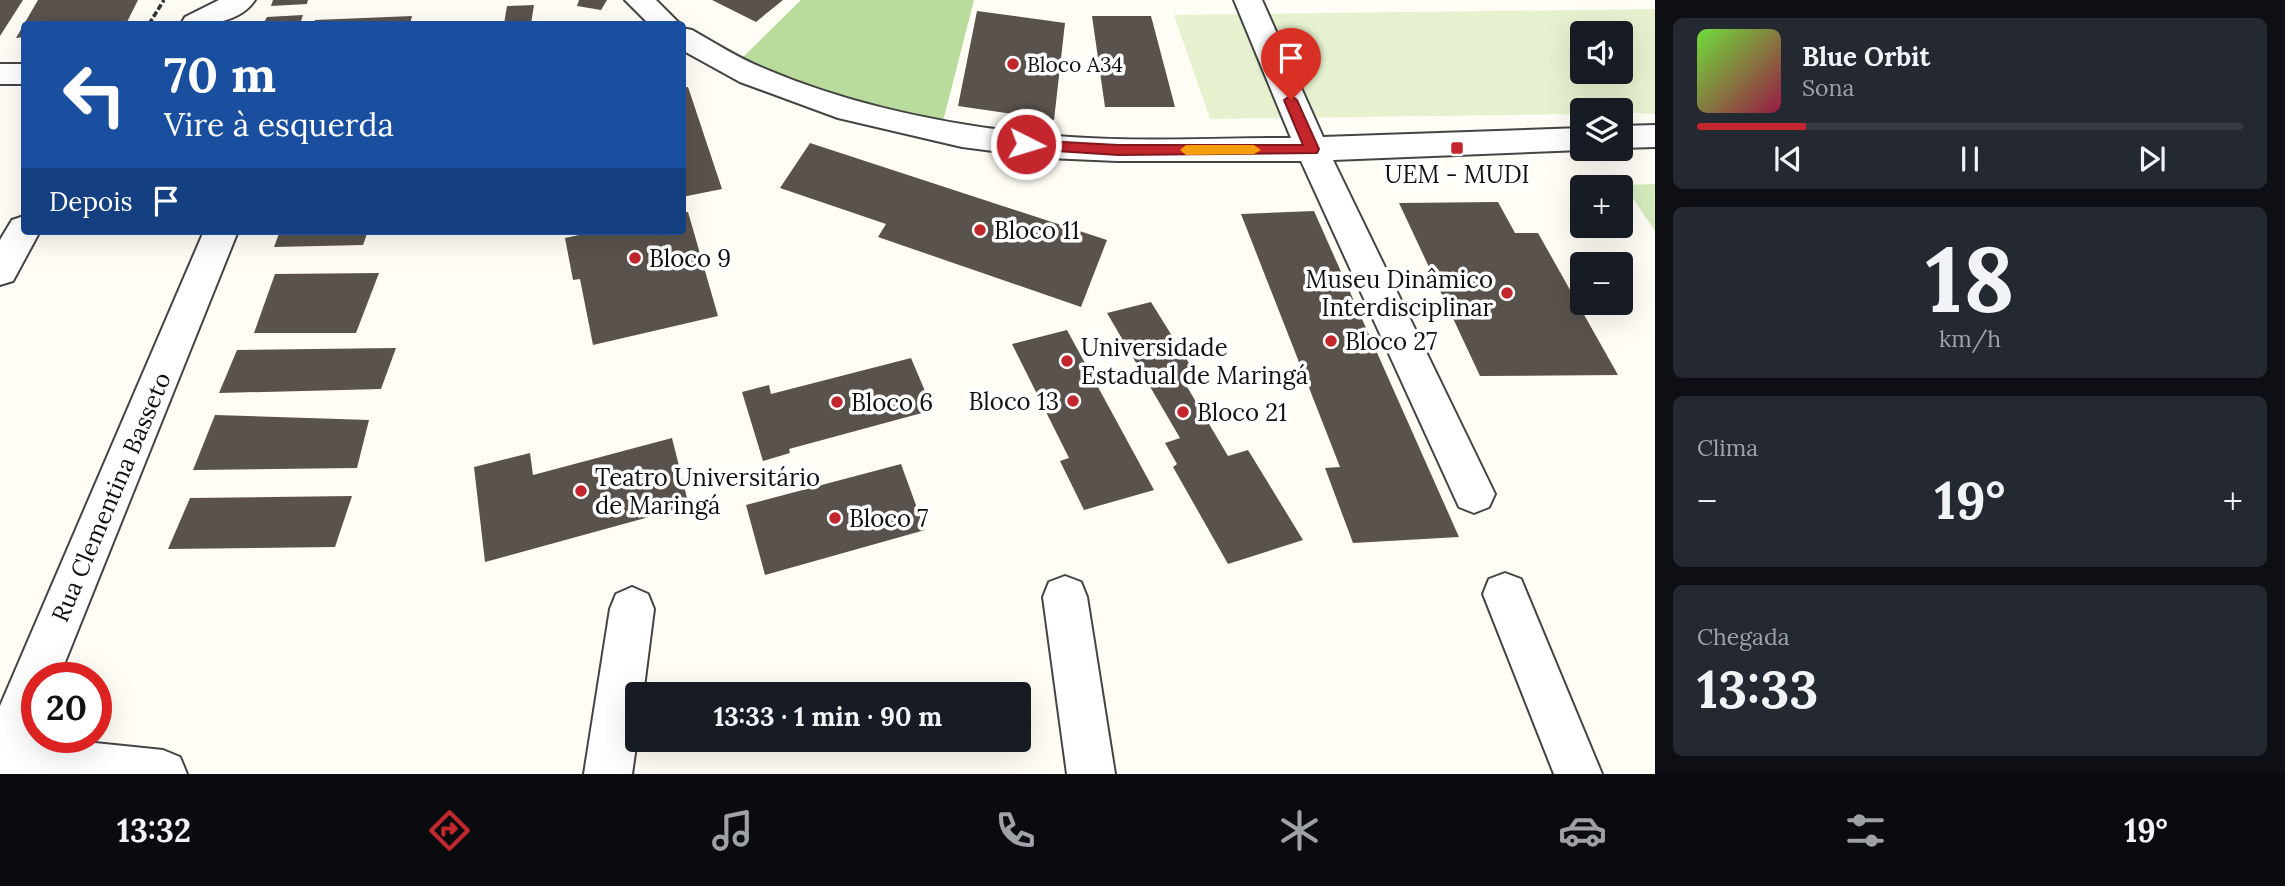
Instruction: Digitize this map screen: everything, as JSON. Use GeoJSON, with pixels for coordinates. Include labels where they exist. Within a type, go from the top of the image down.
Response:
{"type":"FeatureCollection","features":[{"type":"Feature","properties":{"kind":"street"},"geometry":{"type":"LineString","coordinates":[[201,21],[240,0]]}},
{"type":"Feature","properties":{"kind":"street"},"geometry":{"type":"LineString","coordinates":[[639,0],[663,21]]}},
{"type":"Feature","properties":{"kind":"street"},"geometry":{"type":"LineString","coordinates":[[1248,0],[1312,149],[1474,494]]}},
{"type":"Feature","properties":{"kind":"street"},"geometry":{"type":"LineString","coordinates":[[686,39],[751,75],[849,110],[961,136],[1048,147],[1118,150],[1312,149],[1570,139]]}},
{"type":"Feature","properties":{"kind":"street"},"geometry":{"type":"LineString","coordinates":[[0,74],[21,74]]}},
{"type":"Feature","properties":{"kind":"street"},"geometry":{"type":"LineString","coordinates":[[1633,137],[1655,136]]}},
{"type":"Feature","properties":{"kind":"street"},"geometry":{"type":"LineString","coordinates":[[0,271],[21,234]]}},
{"type":"Feature","properties":{"kind":"street","name":"Rua Clementina Basseto"},"geometry":{"type":"LineString","coordinates":[[1,757],[219,235]]}},
{"type":"Feature","properties":{"kind":"street"},"geometry":{"type":"LineString","coordinates":[[1505,594],[1578,774]]}},
{"type":"Feature","properties":{"kind":"street"},"geometry":{"type":"LineString","coordinates":[[1065,597],[1091,774]]}},
{"type":"Feature","properties":{"kind":"street"},"geometry":{"type":"LineString","coordinates":[[608,774],[632,609]]}},
{"type":"Feature","properties":{"kind":"street"},"geometry":{"type":"LineString","coordinates":[[1,757],[163,774]]}},
{"type":"Feature","properties":{"kind":"path"},"geometry":{"type":"LineString","coordinates":[[151,21],[164,0]]}},
{"type":"Feature","properties":{"kind":"green space"},"geometry":{"type":"Polygon","coordinates":[[[801,0],[974,0],[941,129],[904,121],[739,61],[801,0]]]}},
{"type":"Feature","properties":{"kind":"green space"},"geometry":{"type":"Polygon","coordinates":[[[1655,9],[1655,114],[1633,113],[1633,98],[1570,98],[1570,114],[1210,119],[1174,15],[1655,9]]]}},
{"type":"Feature","properties":{"kind":"green space"},"geometry":{"type":"Polygon","coordinates":[[[1655,184],[1655,231],[1633,198],[1633,185],[1655,184]]]}},
{"type":"Feature","properties":{"kind":"building"},"geometry":{"type":"Polygon","coordinates":[[[0,0],[23,0],[0,36],[0,0]]]}},
{"type":"Feature","properties":{"kind":"building"},"geometry":{"type":"Polygon","coordinates":[[[38,0],[138,0],[128,21],[26,21],[38,0]]]}},
{"type":"Feature","properties":{"kind":"building"},"geometry":{"type":"Polygon","coordinates":[[[273,0],[308,0],[307,4],[271,6],[273,0]]]}},
{"type":"Feature","properties":{"kind":"building"},"geometry":{"type":"Polygon","coordinates":[[[579,0],[607,0],[601,10],[577,6],[579,0]]]}},
{"type":"Feature","properties":{"kind":"building"},"geometry":{"type":"Polygon","coordinates":[[[712,0],[783,0],[756,22],[712,0]]]}},
{"type":"Feature","properties":{"kind":"building"},"geometry":{"type":"Polygon","coordinates":[[[534,5],[531,21],[504,21],[507,6],[534,5]]]}},
{"type":"Feature","properties":{"kind":"building","name":"Bloco A34"},"geometry":{"type":"Polygon","coordinates":[[[977,11],[1065,23],[1054,120],[958,106],[977,11]]]}},
{"type":"Feature","properties":{"kind":"building"},"geometry":{"type":"Polygon","coordinates":[[[303,15],[301,21],[265,21],[267,17],[303,15]]]}},
{"type":"Feature","properties":{"kind":"building"},"geometry":{"type":"Polygon","coordinates":[[[412,16],[411,21],[315,20],[412,16]]]}},
{"type":"Feature","properties":{"kind":"building"},"geometry":{"type":"Polygon","coordinates":[[[1092,16],[1151,16],[1175,107],[1105,107],[1092,16]]]}},
{"type":"Feature","properties":{"kind":"building"},"geometry":{"type":"Polygon","coordinates":[[[686,87],[722,189],[686,196],[686,87]]]}},
{"type":"Feature","properties":{"kind":"building","name":"Bloco 11"},"geometry":{"type":"Polygon","coordinates":[[[810,143],[1107,240],[1081,307],[878,237],[886,224],[780,188],[810,143]]]}},
{"type":"Feature","properties":{"kind":"building","name":"Museu Dinâmico Interdisciplinar"},"geometry":{"type":"Polygon","coordinates":[[[1498,202],[1515,233],[1538,233],[1570,290],[1570,315],[1584,315],[1618,375],[1480,376],[1399,203],[1498,202]]]}},
{"type":"Feature","properties":{"kind":"building","name":"Bloco 27"},"geometry":{"type":"Polygon","coordinates":[[[1314,211],[1459,537],[1353,543],[1325,468],[1340,467],[1241,214],[1314,211]]]}},
{"type":"Feature","properties":{"kind":"building","name":"Bloco 9"},"geometry":{"type":"Polygon","coordinates":[[[686,212],[718,316],[593,345],[580,279],[573,280],[565,238],[579,235],[686,235],[686,212]]]}},
{"type":"Feature","properties":{"kind":"building"},"geometry":{"type":"Polygon","coordinates":[[[278,235],[367,235],[363,245],[274,247],[278,235]]]}},
{"type":"Feature","properties":{"kind":"building"},"geometry":{"type":"Polygon","coordinates":[[[379,273],[356,333],[254,333],[275,274],[379,273]]]}},
{"type":"Feature","properties":{"kind":"building","name":"Bloco 21"},"geometry":{"type":"Polygon","coordinates":[[[1151,302],[1200,381],[1186,385],[1228,456],[1248,450],[1303,540],[1228,564],[1173,467],[1177,464],[1165,443],[1180,438],[1107,313],[1151,302]]]}},
{"type":"Feature","properties":{"kind":"building","name":"Bloco 13"},"geometry":{"type":"Polygon","coordinates":[[[1067,330],[1154,490],[1084,510],[1060,461],[1069,458],[1012,344],[1067,330]]]}},
{"type":"Feature","properties":{"kind":"building"},"geometry":{"type":"Polygon","coordinates":[[[396,348],[381,389],[219,393],[237,350],[396,348]]]}},
{"type":"Feature","properties":{"kind":"building","name":"Bloco 6"},"geometry":{"type":"Polygon","coordinates":[[[911,358],[933,410],[789,449],[790,453],[763,461],[742,392],[769,385],[771,394],[911,358]]]}},
{"type":"Feature","properties":{"kind":"building"},"geometry":{"type":"Polygon","coordinates":[[[215,415],[369,420],[357,468],[193,470],[215,415]]]}},
{"type":"Feature","properties":{"kind":"building","name":"Teatro Universitário de Maringá"},"geometry":{"type":"Polygon","coordinates":[[[672,438],[689,506],[485,562],[474,467],[530,453],[533,475],[672,438]]]}},
{"type":"Feature","properties":{"kind":"building","name":"Bloco 7"},"geometry":{"type":"Polygon","coordinates":[[[901,464],[925,530],[765,575],[746,505],[901,464]]]}},
{"type":"Feature","properties":{"kind":"building"},"geometry":{"type":"Polygon","coordinates":[[[352,496],[335,547],[168,549],[190,498],[352,496]]]}},
{"type":"Feature","properties":{"kind":"slow traffic"},"geometry":{"type":"LineString","coordinates":[[1186,150],[1254,150]]}},
{"type":"Feature","properties":{"kind":"place","name":"Bloco A34"},"geometry":{"type":"Point","coordinates":[1013,64]}},
{"type":"Feature","properties":{"kind":"place","name":"UEM - MUDI"},"geometry":{"type":"Point","coordinates":[1457,148]}},
{"type":"Feature","properties":{"kind":"place","name":"Bloco 11"},"geometry":{"type":"Point","coordinates":[980,230]}},
{"type":"Feature","properties":{"kind":"place","name":"Bloco 9"},"geometry":{"type":"Point","coordinates":[635,258]}},
{"type":"Feature","properties":{"kind":"place","name":"Museu Dinâmico Interdisciplinar"},"geometry":{"type":"Point","coordinates":[1507,293]}},
{"type":"Feature","properties":{"kind":"place","name":"Bloco 27"},"geometry":{"type":"Point","coordinates":[1331,341]}},
{"type":"Feature","properties":{"kind":"place","name":"Universidade Estadual de Maringá"},"geometry":{"type":"Point","coordinates":[1067,361]}},
{"type":"Feature","properties":{"kind":"place","name":"Bloco 13"},"geometry":{"type":"Point","coordinates":[1073,401]}},
{"type":"Feature","properties":{"kind":"place","name":"Bloco 6"},"geometry":{"type":"Point","coordinates":[837,402]}},
{"type":"Feature","properties":{"kind":"place","name":"Bloco 21"},"geometry":{"type":"Point","coordinates":[1183,412]}},
{"type":"Feature","properties":{"kind":"place","name":"Teatro Universitário de Maringá"},"geometry":{"type":"Point","coordinates":[581,491]}},
{"type":"Feature","properties":{"kind":"place","name":"Bloco 7"},"geometry":{"type":"Point","coordinates":[835,518]}},
{"type":"Feature","properties":{"kind":"route"},"geometry":{"type":"LineString","coordinates":[[1026,144],[1118,150],[1312,149],[1291,100]]}}]}
